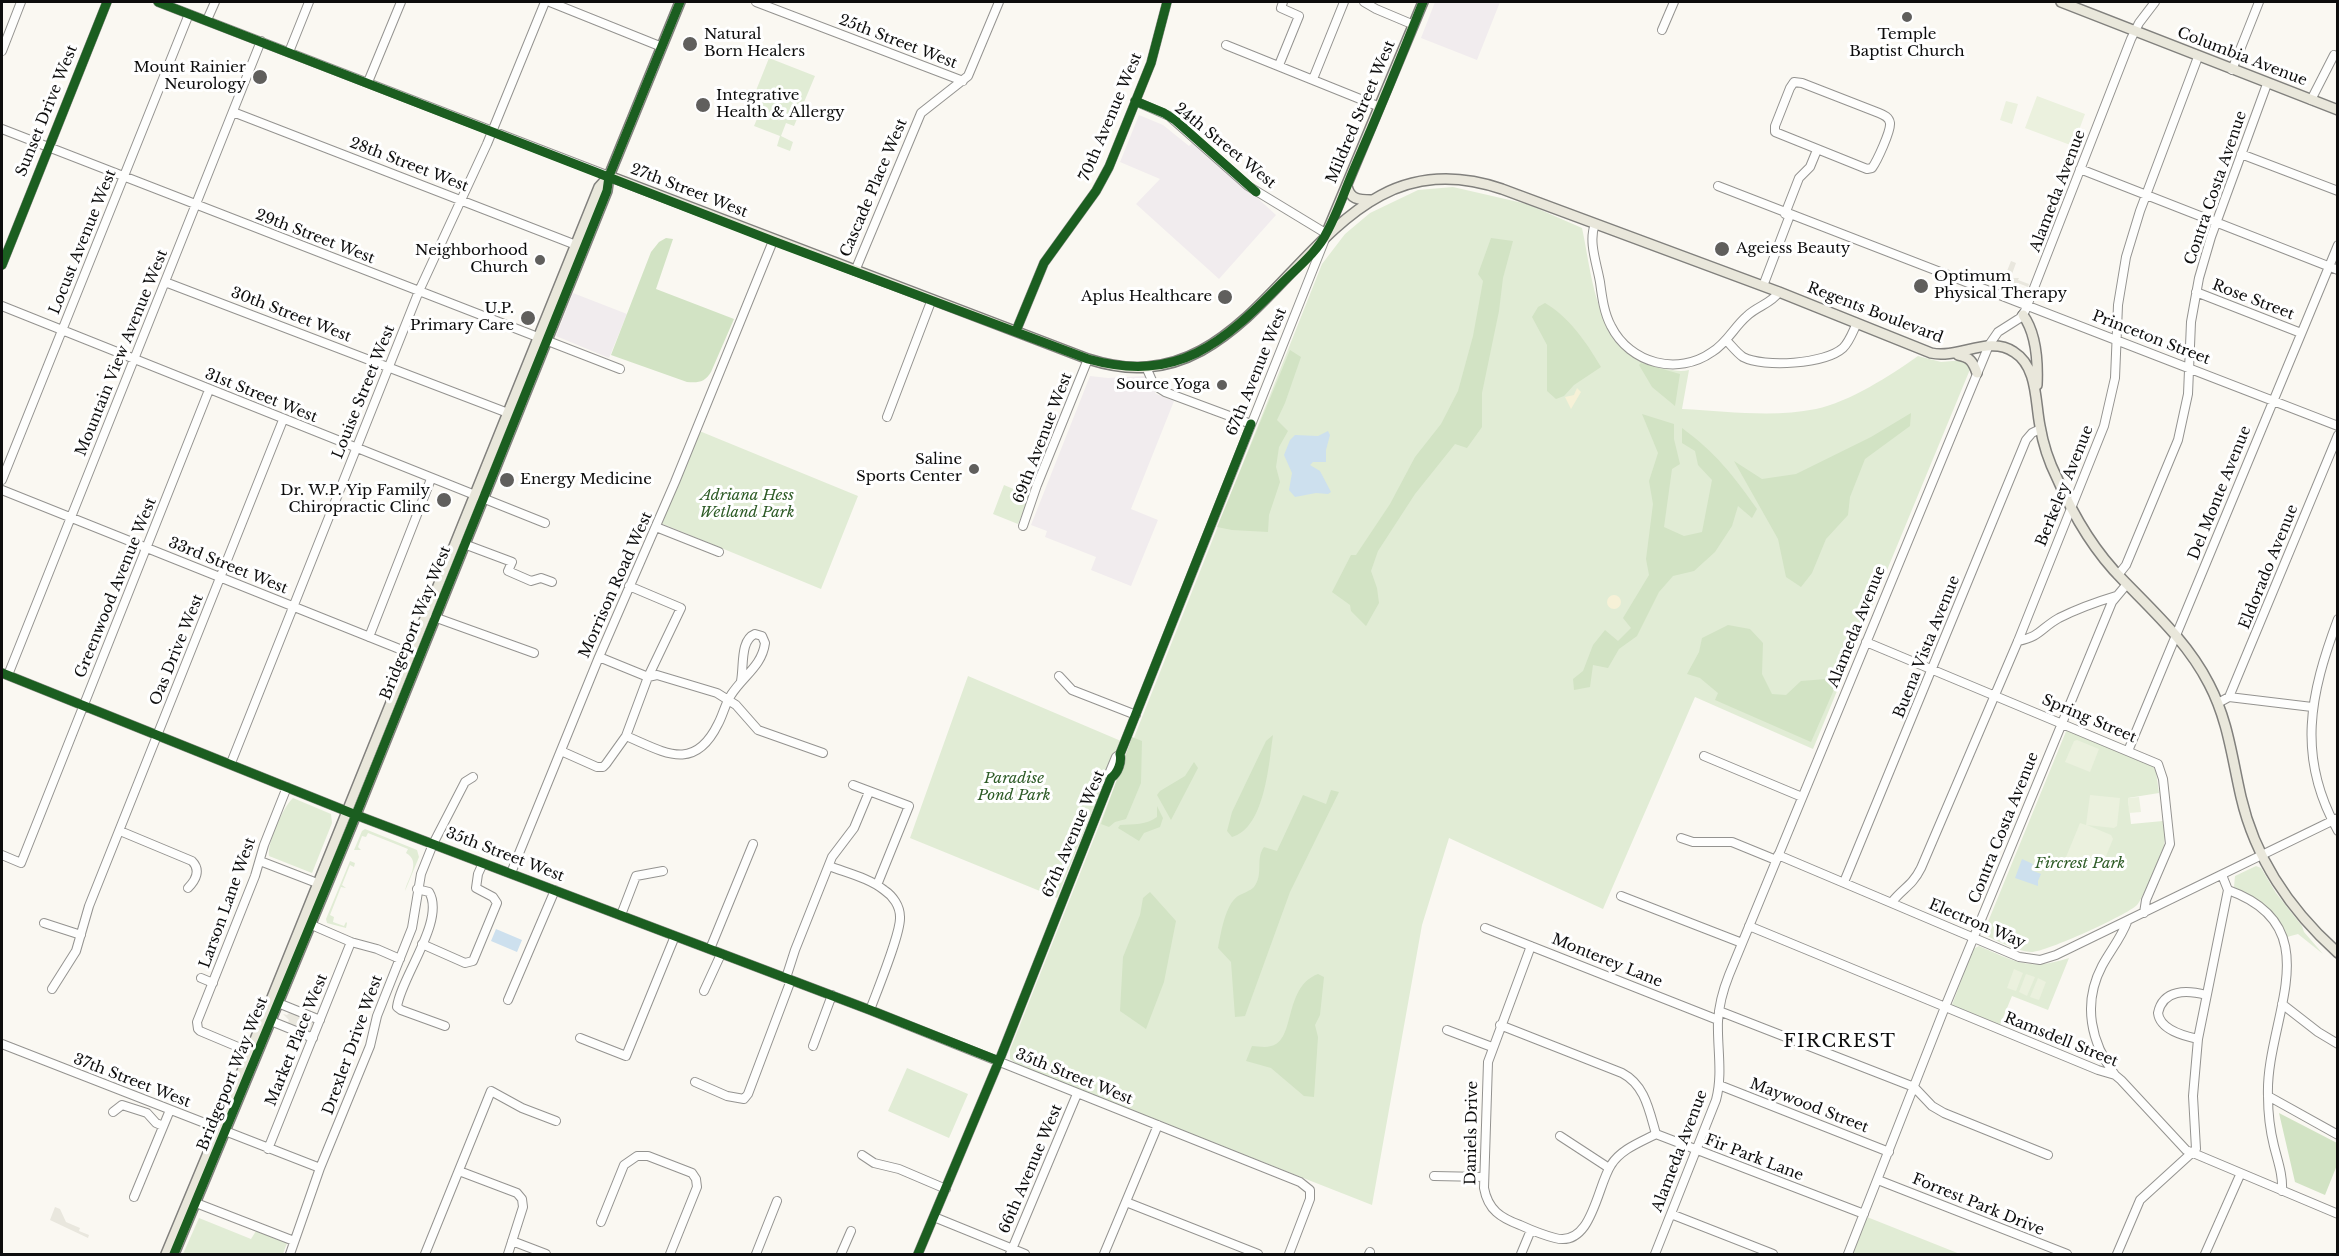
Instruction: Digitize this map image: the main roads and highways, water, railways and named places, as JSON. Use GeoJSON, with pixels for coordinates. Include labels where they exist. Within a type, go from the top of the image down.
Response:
{"type":"FeatureCollection","features":[{"type":"Feature","properties":{"kind":"main road","name":"Bridgeport Way West"},"geometry":{"type":"LineString","coordinates":[[166,1254],[279,1003],[307,923],[317,883],[352,813],[412,654],[607,191],[609,176],[680,2]]}},
{"type":"Feature","properties":{"kind":"main road","name":"Mildred Street West"},"geometry":{"type":"LineString","coordinates":[[1327,234],[1423,2]]}},
{"type":"Feature","properties":{"kind":"main road","name":"Columbia Avenue"},"geometry":{"type":"LineString","coordinates":[[2065,2],[2198,57],[2337,110]]}},
{"type":"Feature","properties":{"kind":"main road","name":"Bridgeport Way West"},"geometry":{"type":"LineString","coordinates":[[174,1254],[196,1203],[250,1052],[307,923],[464,544],[508,413],[543,339],[599,187],[609,176]]}},
{"type":"Feature","properties":{"kind":"main road","name":"27th Street West"},"geometry":{"type":"LineString","coordinates":[[609,176],[773,241],[1088,359],[1116,366],[1146,368]]}},
{"type":"Feature","properties":{"kind":"main road","name":"Regents Boulevard"},"geometry":{"type":"LineString","coordinates":[[1146,368],[1183,359],[1223,338],[1264,301],[1327,234],[1371,200],[1405,185],[1440,179],[1465,180],[1502,189],[1779,292],[1931,353],[1953,354],[1989,345],[2002,346],[2024,360],[2032,377],[2036,408]]}},
{"type":"Feature","properties":{"kind":"main road"},"geometry":{"type":"LineString","coordinates":[[1347,186],[1349,194],[1355,199],[1371,200]]}},
{"type":"Feature","properties":{"kind":"main road"},"geometry":{"type":"LineString","coordinates":[[2023,315],[2030,328],[2036,358],[2036,408],[2040,429],[2050,463],[2072,509],[2094,545],[2118,575],[2157,613],[2199,666],[2218,703],[2233,752],[2247,819],[2262,856],[2288,900],[2311,928],[2337,952]]}},
{"type":"Feature","properties":{"kind":"main road"},"geometry":{"type":"LineString","coordinates":[[1953,354],[1965,356],[1973,361],[1977,373]]}},
{"type":"Feature","properties":{"kind":"water"},"geometry":{"type":"Polygon","coordinates":[[[1328,431],[1330,435],[1326,462],[1313,462],[1310,465],[1320,471],[1331,492],[1295,497],[1289,490],[1292,473],[1284,455],[1290,440],[1295,435],[1318,436],[1328,431]]]}},
{"type":"Feature","properties":{"kind":"water"},"geometry":{"type":"Polygon","coordinates":[[[2022,859],[2033,864],[2031,870],[2041,874],[2038,886],[2015,878],[2022,859]]]}},
{"type":"Feature","properties":{"kind":"water"},"geometry":{"type":"Polygon","coordinates":[[[496,929],[522,940],[517,952],[491,941],[496,929]]]}},
{"type":"Feature","properties":{"kind":"place","name":"Temple Baptist Church"},"geometry":{"type":"Point","coordinates":[1907,17]}},
{"type":"Feature","properties":{"kind":"place","name":"Natural Born Healers"},"geometry":{"type":"Point","coordinates":[690,44]}},
{"type":"Feature","properties":{"kind":"place","name":"Mount Rainier Neurology"},"geometry":{"type":"Point","coordinates":[260,77]}},
{"type":"Feature","properties":{"kind":"place","name":"Integrative Health & Allergy"},"geometry":{"type":"Point","coordinates":[703,105]}},
{"type":"Feature","properties":{"kind":"place","name":"Ageiess Beauty"},"geometry":{"type":"Point","coordinates":[1722,249]}},
{"type":"Feature","properties":{"kind":"place","name":"Neighborhood Church"},"geometry":{"type":"Point","coordinates":[540,260]}},
{"type":"Feature","properties":{"kind":"place","name":"Optimum Physical Therapy"},"geometry":{"type":"Point","coordinates":[1921,286]}},
{"type":"Feature","properties":{"kind":"place","name":"Aplus Healthcare"},"geometry":{"type":"Point","coordinates":[1225,297]}},
{"type":"Feature","properties":{"kind":"place","name":"U.P. Primary Care"},"geometry":{"type":"Point","coordinates":[528,318]}},
{"type":"Feature","properties":{"kind":"place","name":"Source Yoga"},"geometry":{"type":"Point","coordinates":[1222,385]}},
{"type":"Feature","properties":{"kind":"place","name":"Saline Sports Center"},"geometry":{"type":"Point","coordinates":[974,469]}},
{"type":"Feature","properties":{"kind":"place","name":"Energy Medicine"},"geometry":{"type":"Point","coordinates":[507,480]}},
{"type":"Feature","properties":{"kind":"place","name":"Dr. W.P. Yip Family Chiropractic Clinc"},"geometry":{"type":"Point","coordinates":[444,500]}},
{"type":"Feature","properties":{"kind":"district","name":"FIRCREST"},"geometry":{"type":"Point","coordinates":[1840,1042]}},
{"type":"Feature","properties":{"kind":"park label","name":"Adriana Hess Wetland Park"},"geometry":{"type":"Point","coordinates":[747,504]}},
{"type":"Feature","properties":{"kind":"park label","name":"Paradise Pond Park"},"geometry":{"type":"Point","coordinates":[1014,788]}},
{"type":"Feature","properties":{"kind":"park label","name":"Fircrest Park"},"geometry":{"type":"Point","coordinates":[2080,864]}}]}
